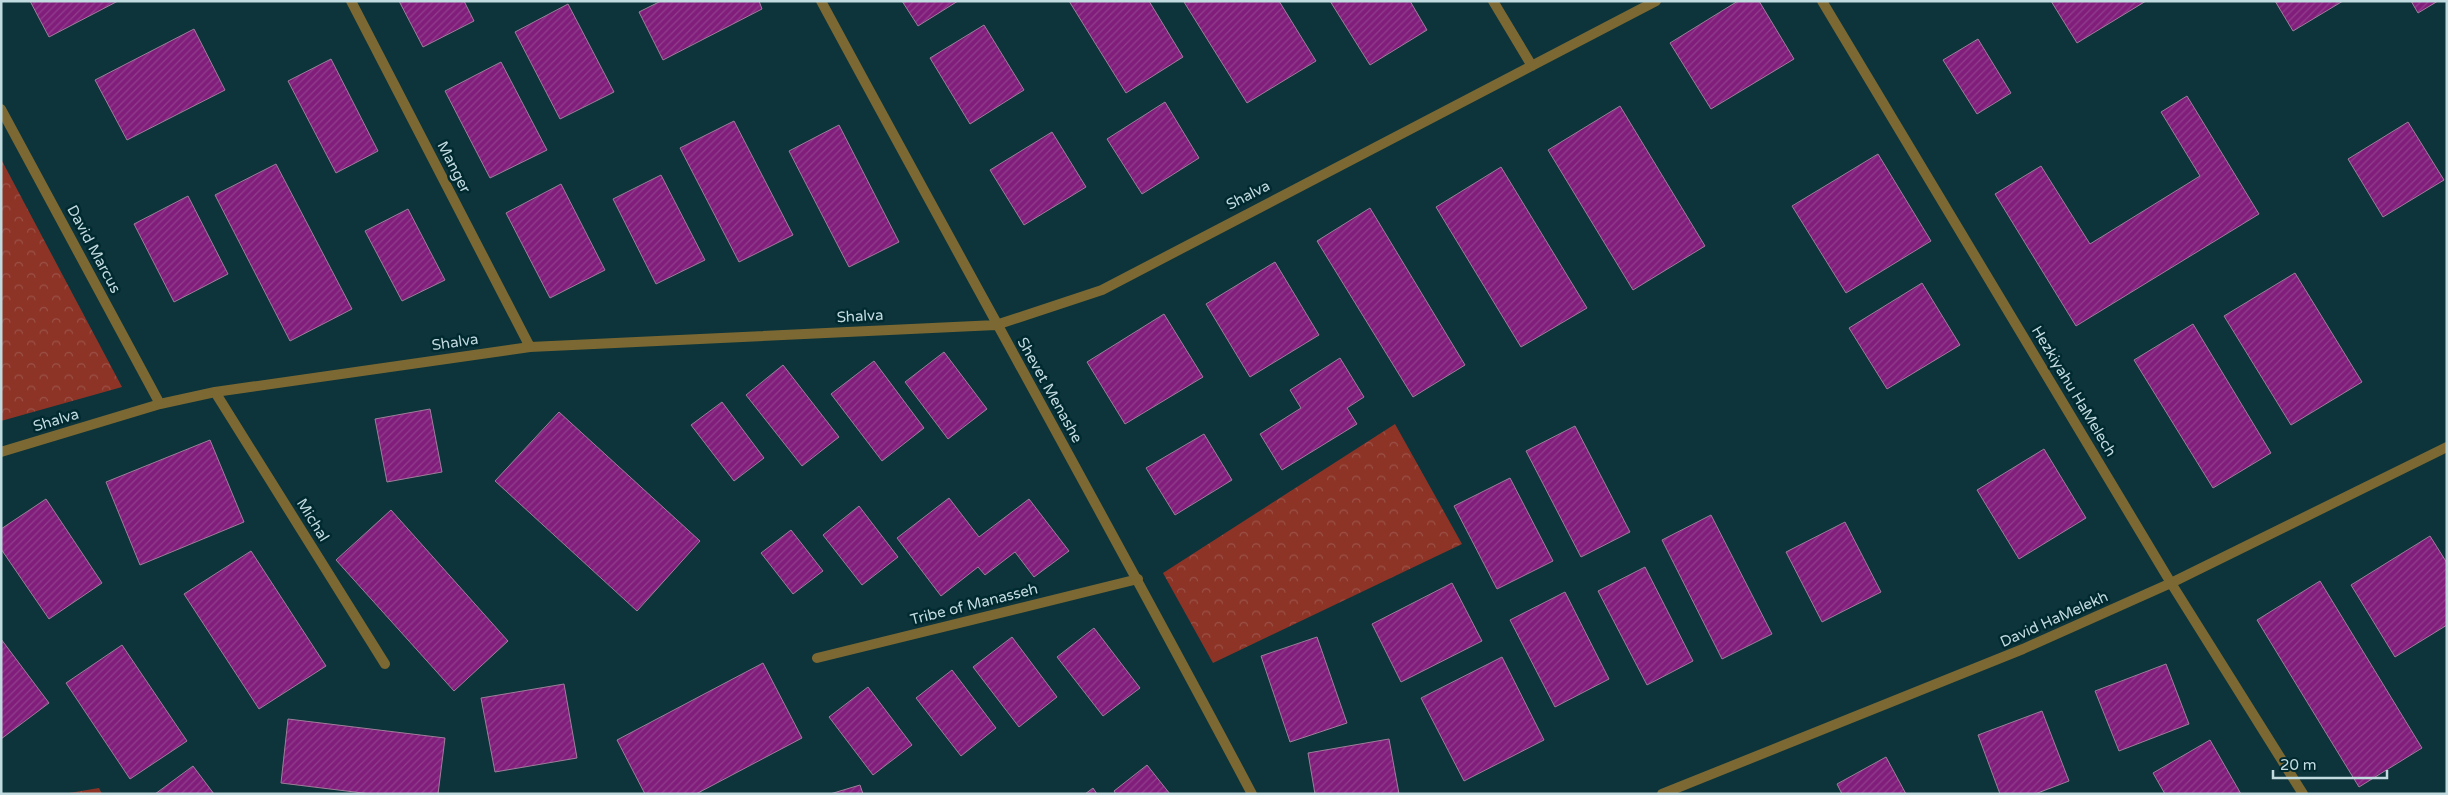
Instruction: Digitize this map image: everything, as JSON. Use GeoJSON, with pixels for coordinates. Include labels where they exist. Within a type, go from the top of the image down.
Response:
{"type":"FeatureCollection","features":[{"type":"Feature","properties":{"kind":"street","name":"Manger"},"geometry":{"type":"LineString","coordinates":[[351,1],[530,347]]}},
{"type":"Feature","properties":{"kind":"street","name":"Shevet Menashe"},"geometry":{"type":"LineString","coordinates":[[821,1],[996,325],[1138,579],[1252,794]]}},
{"type":"Feature","properties":{"kind":"street"},"geometry":{"type":"LineString","coordinates":[[1493,1],[1532,66]]}},
{"type":"Feature","properties":{"kind":"street","name":"Shalva"},"geometry":{"type":"LineString","coordinates":[[1,452],[160,404],[215,392],[530,347],[996,325],[1102,290],[1656,1]]}},
{"type":"Feature","properties":{"kind":"street","name":"Hezkiyahu HaMelech"},"geometry":{"type":"LineString","coordinates":[[1822,1],[2171,583],[2303,794]]}},
{"type":"Feature","properties":{"kind":"street","name":"David Marcus"},"geometry":{"type":"LineString","coordinates":[[1,109],[160,404]]}},
{"type":"Feature","properties":{"kind":"street","name":"Michal"},"geometry":{"type":"LineString","coordinates":[[215,392],[385,664]]}},
{"type":"Feature","properties":{"kind":"street","name":"David HaMelekh"},"geometry":{"type":"LineString","coordinates":[[1662,794],[2023,650],[2171,583],[2447,447]]}},
{"type":"Feature","properties":{"kind":"street","name":"Tribe of Manasseh"},"geometry":{"type":"LineString","coordinates":[[816,658],[1138,579]]}},
{"type":"Feature","properties":{"kind":"green space"},"geometry":{"type":"Polygon","coordinates":[[[1,159],[122,387],[1,421],[1,159]]]}},
{"type":"Feature","properties":{"kind":"green space"},"geometry":{"type":"Polygon","coordinates":[[[1395,424],[1462,544],[1213,663],[1163,573],[1395,424]]]}},
{"type":"Feature","properties":{"kind":"green space"},"geometry":{"type":"Polygon","coordinates":[[[99,788],[102,794],[63,794],[99,788]]]}},
{"type":"Feature","properties":{"kind":"building"},"geometry":{"type":"Polygon","coordinates":[[[30,1],[118,1],[49,37],[30,1]]]}},
{"type":"Feature","properties":{"kind":"building"},"geometry":{"type":"Polygon","coordinates":[[[399,1],[464,1],[474,21],[423,47],[399,1]]]}},
{"type":"Feature","properties":{"kind":"building"},"geometry":{"type":"Polygon","coordinates":[[[661,1],[759,1],[762,9],[663,60],[639,12],[661,1]]]}},
{"type":"Feature","properties":{"kind":"building"},"geometry":{"type":"Polygon","coordinates":[[[902,1],[958,1],[918,26],[902,1]]]}},
{"type":"Feature","properties":{"kind":"building"},"geometry":{"type":"Polygon","coordinates":[[[1069,1],[1149,1],[1183,57],[1126,93],[1069,1]]]}},
{"type":"Feature","properties":{"kind":"building"},"geometry":{"type":"Polygon","coordinates":[[[1279,1],[1316,61],[1247,103],[1184,2],[1279,1]]]}},
{"type":"Feature","properties":{"kind":"building"},"geometry":{"type":"Polygon","coordinates":[[[1330,1],[1410,1],[1427,30],[1370,65],[1330,1]]]}},
{"type":"Feature","properties":{"kind":"building"},"geometry":{"type":"Polygon","coordinates":[[[1738,1],[1759,1],[1794,59],[1711,109],[1670,43],[1738,1]]]}},
{"type":"Feature","properties":{"kind":"building"},"geometry":{"type":"Polygon","coordinates":[[[2051,1],[2146,1],[2077,43],[2051,1]]]}},
{"type":"Feature","properties":{"kind":"building"},"geometry":{"type":"Polygon","coordinates":[[[2275,1],[2343,1],[2293,31],[2275,1]]]}},
{"type":"Feature","properties":{"kind":"building"},"geometry":{"type":"Polygon","coordinates":[[[2411,1],[2438,1],[2418,13],[2411,1]]]}},
{"type":"Feature","properties":{"kind":"building"},"geometry":{"type":"Polygon","coordinates":[[[568,4],[614,92],[560,119],[515,32],[568,4]]]}},
{"type":"Feature","properties":{"kind":"building"},"geometry":{"type":"Polygon","coordinates":[[[984,25],[1024,90],[970,124],[930,58],[984,25]]]}},
{"type":"Feature","properties":{"kind":"building"},"geometry":{"type":"Polygon","coordinates":[[[194,29],[225,90],[127,140],[95,80],[194,29]]]}},
{"type":"Feature","properties":{"kind":"building"},"geometry":{"type":"Polygon","coordinates":[[[1978,39],[2011,93],[1977,114],[1943,60],[1978,39]]]}},
{"type":"Feature","properties":{"kind":"building"},"geometry":{"type":"Polygon","coordinates":[[[331,59],[378,151],[336,173],[288,81],[331,59]]]}},
{"type":"Feature","properties":{"kind":"building"},"geometry":{"type":"Polygon","coordinates":[[[501,62],[547,150],[490,178],[445,91],[501,62]]]}},
{"type":"Feature","properties":{"kind":"building"},"geometry":{"type":"Polygon","coordinates":[[[2187,96],[2259,214],[2076,326],[1995,194],[2041,166],[2090,244],[2200,176],[2161,112],[2187,96]]]}},
{"type":"Feature","properties":{"kind":"building"},"geometry":{"type":"Polygon","coordinates":[[[1165,102],[1199,158],[1142,194],[1107,139],[1165,102]]]}},
{"type":"Feature","properties":{"kind":"building"},"geometry":{"type":"Polygon","coordinates":[[[1620,106],[1705,246],[1633,290],[1548,150],[1620,106]]]}},
{"type":"Feature","properties":{"kind":"building"},"geometry":{"type":"Polygon","coordinates":[[[734,121],[793,235],[739,262],[680,148],[734,121]]]}},
{"type":"Feature","properties":{"kind":"building"},"geometry":{"type":"Polygon","coordinates":[[[2408,122],[2444,180],[2383,217],[2348,159],[2408,122]]]}},
{"type":"Feature","properties":{"kind":"building"},"geometry":{"type":"Polygon","coordinates":[[[839,125],[899,242],[849,267],[789,151],[839,125]]]}},
{"type":"Feature","properties":{"kind":"building"},"geometry":{"type":"Polygon","coordinates":[[[1052,132],[1086,187],[1024,225],[990,170],[1052,132]]]}},
{"type":"Feature","properties":{"kind":"building"},"geometry":{"type":"Polygon","coordinates":[[[1878,154],[1931,241],[1846,293],[1792,206],[1878,154]]]}},
{"type":"Feature","properties":{"kind":"building"},"geometry":{"type":"Polygon","coordinates":[[[276,164],[352,309],[290,341],[215,195],[276,164]]]}},
{"type":"Feature","properties":{"kind":"building"},"geometry":{"type":"Polygon","coordinates":[[[1501,167],[1587,308],[1521,347],[1436,207],[1501,167]]]}},
{"type":"Feature","properties":{"kind":"building"},"geometry":{"type":"Polygon","coordinates":[[[661,175],[705,260],[656,284],[613,199],[661,175]]]}},
{"type":"Feature","properties":{"kind":"building"},"geometry":{"type":"Polygon","coordinates":[[[561,184],[605,270],[550,298],[506,213],[561,184]]]}},
{"type":"Feature","properties":{"kind":"building"},"geometry":{"type":"Polygon","coordinates":[[[188,196],[228,274],[174,302],[134,224],[188,196]]]}},
{"type":"Feature","properties":{"kind":"building"},"geometry":{"type":"Polygon","coordinates":[[[1370,208],[1465,365],[1413,397],[1317,241],[1370,208]]]}},
{"type":"Feature","properties":{"kind":"building"},"geometry":{"type":"Polygon","coordinates":[[[408,209],[445,280],[402,301],[365,231],[408,209]]]}},
{"type":"Feature","properties":{"kind":"building"},"geometry":{"type":"Polygon","coordinates":[[[1275,262],[1319,335],[1250,377],[1206,304],[1275,262]]]}},
{"type":"Feature","properties":{"kind":"building"},"geometry":{"type":"Polygon","coordinates":[[[2295,273],[2362,382],[2291,425],[2224,316],[2295,273]]]}},
{"type":"Feature","properties":{"kind":"building"},"geometry":{"type":"Polygon","coordinates":[[[1922,283],[1960,345],[1887,389],[1849,328],[1922,283]]]}},
{"type":"Feature","properties":{"kind":"building"},"geometry":{"type":"Polygon","coordinates":[[[1164,314],[1203,377],[1125,424],[1087,362],[1164,314]]]}},
{"type":"Feature","properties":{"kind":"building"},"geometry":{"type":"Polygon","coordinates":[[[2193,324],[2271,453],[2213,488],[2134,360],[2193,324]]]}},
{"type":"Feature","properties":{"kind":"building"},"geometry":{"type":"Polygon","coordinates":[[[944,352],[987,409],[948,439],[905,382],[944,352]]]}},
{"type":"Feature","properties":{"kind":"building"},"geometry":{"type":"Polygon","coordinates":[[[1340,358],[1364,397],[1347,408],[1357,424],[1282,470],[1260,434],[1301,408],[1290,390],[1340,358]]]}},
{"type":"Feature","properties":{"kind":"building"},"geometry":{"type":"Polygon","coordinates":[[[874,361],[924,428],[882,461],[831,394],[874,361]]]}},
{"type":"Feature","properties":{"kind":"building"},"geometry":{"type":"Polygon","coordinates":[[[783,365],[839,437],[802,466],[746,395],[783,365]]]}},
{"type":"Feature","properties":{"kind":"building"},"geometry":{"type":"Polygon","coordinates":[[[722,402],[764,458],[734,481],[691,425],[722,402]]]}},
{"type":"Feature","properties":{"kind":"building"},"geometry":{"type":"Polygon","coordinates":[[[430,409],[442,472],[387,482],[375,419],[430,409]]]}},
{"type":"Feature","properties":{"kind":"building"},"geometry":{"type":"Polygon","coordinates":[[[559,412],[700,541],[637,611],[495,481],[559,412]]]}},
{"type":"Feature","properties":{"kind":"building"},"geometry":{"type":"Polygon","coordinates":[[[1575,426],[1630,532],[1581,557],[1526,451],[1575,426]]]}},
{"type":"Feature","properties":{"kind":"building"},"geometry":{"type":"Polygon","coordinates":[[[1204,434],[1232,480],[1175,515],[1146,468],[1204,434]]]}},
{"type":"Feature","properties":{"kind":"building"},"geometry":{"type":"Polygon","coordinates":[[[210,440],[244,522],[140,565],[106,482],[210,440]]]}},
{"type":"Feature","properties":{"kind":"building"},"geometry":{"type":"Polygon","coordinates":[[[2044,449],[2086,518],[2019,559],[1977,490],[2044,449]]]}},
{"type":"Feature","properties":{"kind":"building"},"geometry":{"type":"Polygon","coordinates":[[[1510,478],[1553,561],[1497,589],[1454,506],[1510,478]]]}},
{"type":"Feature","properties":{"kind":"building"},"geometry":{"type":"Polygon","coordinates":[[[949,498],[979,537],[1029,499],[1069,551],[1034,577],[1015,552],[985,575],[978,567],[941,596],[897,538],[949,498]]]}},
{"type":"Feature","properties":{"kind":"building"},"geometry":{"type":"Polygon","coordinates":[[[46,499],[102,583],[49,619],[1,549],[1,529],[46,499]]]}},
{"type":"Feature","properties":{"kind":"building"},"geometry":{"type":"Polygon","coordinates":[[[859,506],[898,557],[862,585],[823,535],[859,506]]]}},
{"type":"Feature","properties":{"kind":"building"},"geometry":{"type":"Polygon","coordinates":[[[391,510],[508,641],[454,691],[336,560],[391,510]]]}},
{"type":"Feature","properties":{"kind":"building"},"geometry":{"type":"Polygon","coordinates":[[[1711,515],[1772,634],[1722,659],[1662,540],[1711,515]]]}},
{"type":"Feature","properties":{"kind":"building"},"geometry":{"type":"Polygon","coordinates":[[[1845,522],[1881,592],[1822,622],[1786,552],[1845,522]]]}},
{"type":"Feature","properties":{"kind":"building"},"geometry":{"type":"Polygon","coordinates":[[[791,530],[823,571],[793,594],[761,553],[791,530]]]}},
{"type":"Feature","properties":{"kind":"building"},"geometry":{"type":"Polygon","coordinates":[[[2430,536],[2447,563],[2447,625],[2395,657],[2351,585],[2430,536]]]}},
{"type":"Feature","properties":{"kind":"building"},"geometry":{"type":"Polygon","coordinates":[[[251,551],[326,666],[259,709],[184,594],[251,551]]]}},
{"type":"Feature","properties":{"kind":"building"},"geometry":{"type":"Polygon","coordinates":[[[1645,567],[1693,661],[1647,685],[1598,591],[1645,567]]]}},
{"type":"Feature","properties":{"kind":"building"},"geometry":{"type":"Polygon","coordinates":[[[2320,581],[2422,748],[2359,787],[2257,620],[2320,581]]]}},
{"type":"Feature","properties":{"kind":"building"},"geometry":{"type":"Polygon","coordinates":[[[1452,583],[1482,641],[1401,682],[1372,624],[1452,583]]]}},
{"type":"Feature","properties":{"kind":"building"},"geometry":{"type":"Polygon","coordinates":[[[1565,592],[1609,679],[1555,707],[1510,620],[1565,592]]]}},
{"type":"Feature","properties":{"kind":"building"},"geometry":{"type":"Polygon","coordinates":[[[1094,628],[1140,688],[1103,716],[1057,657],[1094,628]]]}},
{"type":"Feature","properties":{"kind":"building"},"geometry":{"type":"Polygon","coordinates":[[[1012,637],[1057,697],[1019,727],[973,667],[1012,637]]]}},
{"type":"Feature","properties":{"kind":"building"},"geometry":{"type":"Polygon","coordinates":[[[1317,637],[1347,723],[1290,742],[1261,656],[1317,637]]]}},
{"type":"Feature","properties":{"kind":"building"},"geometry":{"type":"Polygon","coordinates":[[[1,639],[49,703],[1,739],[1,639]]]}},
{"type":"Feature","properties":{"kind":"building"},"geometry":{"type":"Polygon","coordinates":[[[122,645],[187,741],[130,779],[66,683],[122,645]]]}},
{"type":"Feature","properties":{"kind":"building"},"geometry":{"type":"Polygon","coordinates":[[[1502,657],[1544,740],[1464,781],[1421,698],[1502,657]]]}},
{"type":"Feature","properties":{"kind":"building"},"geometry":{"type":"Polygon","coordinates":[[[763,663],[802,738],[696,794],[645,794],[617,740],[763,663]]]}},
{"type":"Feature","properties":{"kind":"building"},"geometry":{"type":"Polygon","coordinates":[[[2166,664],[2189,724],[2119,751],[2095,691],[2166,664]]]}},
{"type":"Feature","properties":{"kind":"building"},"geometry":{"type":"Polygon","coordinates":[[[952,670],[996,728],[961,756],[916,698],[952,670]]]}},
{"type":"Feature","properties":{"kind":"building"},"geometry":{"type":"Polygon","coordinates":[[[564,684],[577,758],[495,772],[481,698],[564,684]]]}},
{"type":"Feature","properties":{"kind":"building"},"geometry":{"type":"Polygon","coordinates":[[[868,687],[912,745],[873,775],[829,717],[868,687]]]}},
{"type":"Feature","properties":{"kind":"building"},"geometry":{"type":"Polygon","coordinates":[[[2042,711],[2069,781],[2035,794],[2000,794],[1978,735],[2042,711]]]}},
{"type":"Feature","properties":{"kind":"building"},"geometry":{"type":"Polygon","coordinates":[[[288,719],[445,738],[438,794],[371,794],[281,783],[288,719]]]}},
{"type":"Feature","properties":{"kind":"building"},"geometry":{"type":"Polygon","coordinates":[[[1389,739],[1399,794],[1315,794],[1308,753],[1389,739]]]}},
{"type":"Feature","properties":{"kind":"building"},"geometry":{"type":"Polygon","coordinates":[[[2210,740],[2241,794],[2165,794],[2153,773],[2210,740]]]}},
{"type":"Feature","properties":{"kind":"building"},"geometry":{"type":"Polygon","coordinates":[[[1886,757],[1906,794],[1842,794],[1837,784],[1886,757]]]}},
{"type":"Feature","properties":{"kind":"building"},"geometry":{"type":"Polygon","coordinates":[[[1147,765],[1170,794],[1116,794],[1114,791],[1147,765]]]}},
{"type":"Feature","properties":{"kind":"building"},"geometry":{"type":"Polygon","coordinates":[[[193,766],[214,794],[155,794],[193,766]]]}},
{"type":"Feature","properties":{"kind":"building"},"geometry":{"type":"Polygon","coordinates":[[[860,785],[863,794],[830,794],[860,785]]]}},
{"type":"Feature","properties":{"kind":"building"},"geometry":{"type":"Polygon","coordinates":[[[1093,788],[1097,794],[1085,794],[1093,788]]]}}]}
